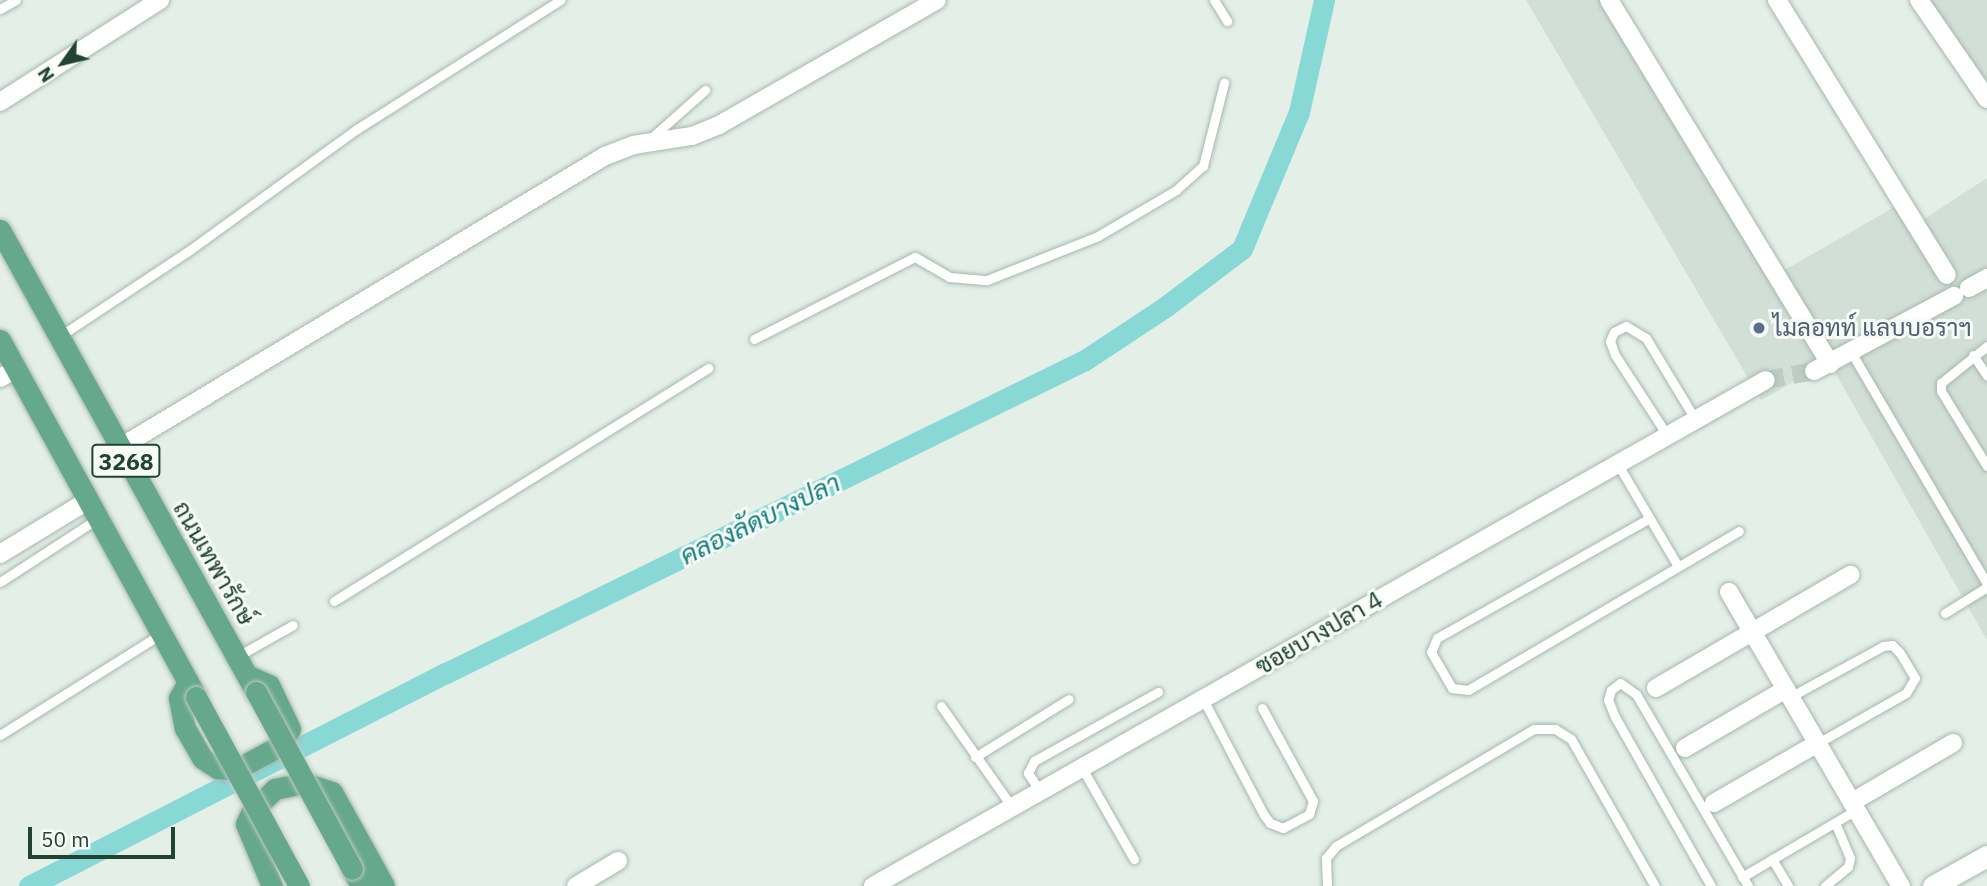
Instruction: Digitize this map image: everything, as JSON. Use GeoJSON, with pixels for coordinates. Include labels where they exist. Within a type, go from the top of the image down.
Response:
{"type":"FeatureCollection","features":[{"type":"Feature","properties":{"kind":"main road","name":"ถนนเทพารักษ์"},"geometry":{"type":"LineString","coordinates":[[0,230],[356,878]]}},
{"type":"Feature","properties":{"kind":"main road","name":"3268"},"geometry":{"type":"LineString","coordinates":[[0,340],[8,373],[92,510],[299,886]]}},
{"type":"Feature","properties":{"kind":"main road"},"geometry":{"type":"LineString","coordinates":[[192,690],[179,698],[185,728],[202,758],[216,768],[235,770],[281,745],[290,729],[269,685],[246,674]]}},
{"type":"Feature","properties":{"kind":"main road"},"geometry":{"type":"LineString","coordinates":[[272,886],[246,824],[252,811],[275,789],[304,783],[332,792],[384,886]]}},
{"type":"Feature","properties":{"kind":"street"},"geometry":{"type":"LineString","coordinates":[[0,102],[160,0]]}},
{"type":"Feature","properties":{"kind":"street"},"geometry":{"type":"LineString","coordinates":[[119,449],[619,148],[692,136],[719,125],[937,0]]}},
{"type":"Feature","properties":{"kind":"street"},"geometry":{"type":"LineString","coordinates":[[1609,0],[1822,368],[1987,278]]}},
{"type":"Feature","properties":{"kind":"street"},"geometry":{"type":"LineString","coordinates":[[1777,0],[1947,275]]}},
{"type":"Feature","properties":{"kind":"street"},"geometry":{"type":"LineString","coordinates":[[1919,0],[1987,99]]}},
{"type":"Feature","properties":{"kind":"street","name":"ซอยบางปลา 4"},"geometry":{"type":"LineString","coordinates":[[873,886],[1766,380]]}},
{"type":"Feature","properties":{"kind":"street"},"geometry":{"type":"LineString","coordinates":[[0,554],[92,510]]}},
{"type":"Feature","properties":{"kind":"street"},"geometry":{"type":"LineString","coordinates":[[1656,688],[1755,634],[1850,575]]}},
{"type":"Feature","properties":{"kind":"street"},"geometry":{"type":"LineString","coordinates":[[1729,592],[1901,886]]}},
{"type":"Feature","properties":{"kind":"street"},"geometry":{"type":"LineString","coordinates":[[1685,748],[1788,693]]}},
{"type":"Feature","properties":{"kind":"street"},"geometry":{"type":"LineString","coordinates":[[1714,803],[1818,743]]}},
{"type":"Feature","properties":{"kind":"street"},"geometry":{"type":"LineString","coordinates":[[1854,806],[1953,743]]}},
{"type":"Feature","properties":{"kind":"street"},"geometry":{"type":"LineString","coordinates":[[1933,886],[1987,856]]}},
{"type":"Feature","properties":{"kind":"street"},"geometry":{"type":"LineString","coordinates":[[576,886],[618,861]]}},
{"type":"Feature","properties":{"kind":"lane"},"geometry":{"type":"LineString","coordinates":[[0,9],[16,0]]}},
{"type":"Feature","properties":{"kind":"lane"},"geometry":{"type":"LineString","coordinates":[[58,337],[187,252],[356,130],[560,0]]}},
{"type":"Feature","properties":{"kind":"lane"},"geometry":{"type":"LineString","coordinates":[[1214,0],[1227,21]]}},
{"type":"Feature","properties":{"kind":"lane"},"geometry":{"type":"LineString","coordinates":[[754,340],[915,257],[949,277],[987,280],[1098,236],[1176,190],[1203,166],[1224,83]]}},
{"type":"Feature","properties":{"kind":"lane"},"geometry":{"type":"LineString","coordinates":[[646,143],[705,90]]}},
{"type":"Feature","properties":{"kind":"lane"},"geometry":{"type":"LineString","coordinates":[[1667,435],[1615,355],[1610,341],[1614,332],[1626,326],[1646,338],[1695,419]]}},
{"type":"Feature","properties":{"kind":"lane"},"geometry":{"type":"LineString","coordinates":[[1987,346],[1944,377],[1941,391],[1987,466]]}},
{"type":"Feature","properties":{"kind":"lane"},"geometry":{"type":"LineString","coordinates":[[1851,352],[1987,586],[1945,613]]}},
{"type":"Feature","properties":{"kind":"lane"},"geometry":{"type":"LineString","coordinates":[[1973,355],[1987,376]]}},
{"type":"Feature","properties":{"kind":"lane"},"geometry":{"type":"LineString","coordinates":[[334,601],[708,368]]}},
{"type":"Feature","properties":{"kind":"lane"},"geometry":{"type":"LineString","coordinates":[[1617,463],[1678,566]]}},
{"type":"Feature","properties":{"kind":"lane"},"geometry":{"type":"LineString","coordinates":[[0,582],[92,510]]}},
{"type":"Feature","properties":{"kind":"lane"},"geometry":{"type":"LineString","coordinates":[[1648,519],[1437,638],[1431,652],[1452,688],[1468,690],[1739,531]]}},
{"type":"Feature","properties":{"kind":"lane"},"geometry":{"type":"LineString","coordinates":[[246,674],[293,625]]}},
{"type":"Feature","properties":{"kind":"lane"},"geometry":{"type":"LineString","coordinates":[[0,735],[162,635]]}},
{"type":"Feature","properties":{"kind":"lane"},"geometry":{"type":"LineString","coordinates":[[1788,693],[1883,646],[1892,645],[1916,678],[1906,693],[1818,743]]}},
{"type":"Feature","properties":{"kind":"lane"},"geometry":{"type":"LineString","coordinates":[[1711,886],[1615,717],[1608,700],[1611,690],[1620,683],[1636,694],[1748,886]]}},
{"type":"Feature","properties":{"kind":"lane"},"geometry":{"type":"LineString","coordinates":[[1040,792],[1028,773],[1034,761],[1158,692]]}},
{"type":"Feature","properties":{"kind":"lane"},"geometry":{"type":"LineString","coordinates":[[975,757],[1069,699]]}},
{"type":"Feature","properties":{"kind":"lane"},"geometry":{"type":"LineString","coordinates":[[1203,699],[1264,815],[1270,823],[1283,828],[1309,814],[1313,801],[1262,708]]}},
{"type":"Feature","properties":{"kind":"lane"},"geometry":{"type":"LineString","coordinates":[[941,706],[1012,807]]}},
{"type":"Feature","properties":{"kind":"lane"},"geometry":{"type":"LineString","coordinates":[[1327,886],[1326,858],[1336,846],[1534,729],[1555,729],[1572,739],[1655,886]]}},
{"type":"Feature","properties":{"kind":"lane"},"geometry":{"type":"LineString","coordinates":[[1082,768],[1134,859]]}},
{"type":"Feature","properties":{"kind":"lane"},"geometry":{"type":"LineString","coordinates":[[1742,877],[1835,822],[1854,806]]}},
{"type":"Feature","properties":{"kind":"lane"},"geometry":{"type":"LineString","coordinates":[[1825,886],[1848,867],[1850,858],[1835,822]]}},
{"type":"Feature","properties":{"kind":"lane"},"geometry":{"type":"LineString","coordinates":[[1772,859],[1788,886]]}},
{"type":"Feature","properties":{"kind":"shaded area"},"geometry":{"type":"Polygon","coordinates":[[[1526,0],[1608,0],[1776,275],[1898,205],[1912,227],[1987,178],[1987,640],[1829,362],[1761,400],[1526,0]]]}},
{"type":"Feature","properties":{"kind":"shaded area"},"geometry":{"type":"Polygon","coordinates":[[[1922,0],[1987,0],[1987,97],[1922,0]]]}},
{"type":"Feature","properties":{"kind":"waterway","name":"คลองลัดบางปลา"},"geometry":{"type":"LineString","coordinates":[[29,886],[446,673],[1085,360],[1165,307],[1242,249],[1299,112],[1324,0]]}},
{"type":"Feature","properties":{"kind":"tunnel"},"geometry":{"type":"LineString","coordinates":[[1766,380],[1814,371]]}},
{"type":"Feature","properties":{"kind":"place","name":"ไมลอทท์ แลบบอราฯ"},"geometry":{"type":"Point","coordinates":[1759,328]}}]}
